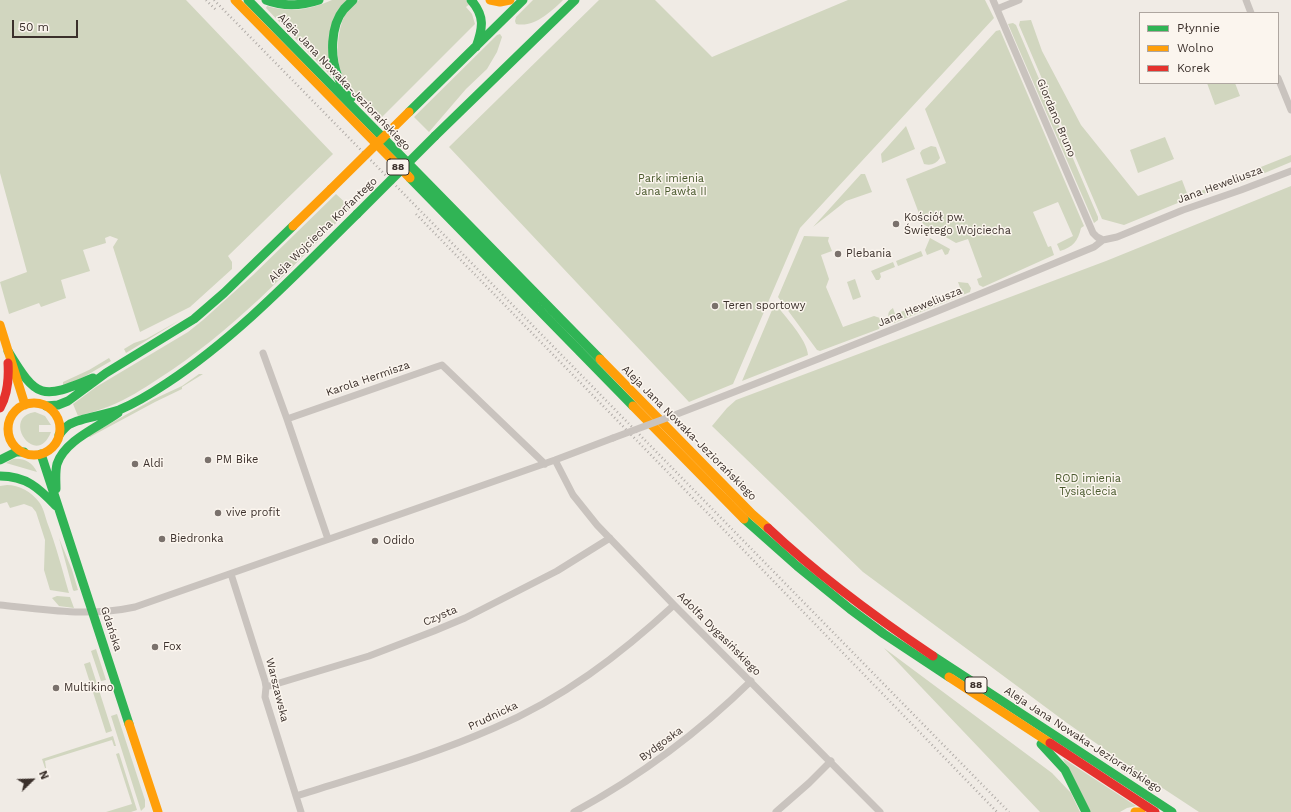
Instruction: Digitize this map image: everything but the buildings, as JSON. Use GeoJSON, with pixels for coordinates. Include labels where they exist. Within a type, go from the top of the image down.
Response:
{"type":"FeatureCollection","features":[{"type":"Feature","properties":{"kind":"main road","name":"Aleja Jana Nowaka-Jeziorańskiego"},"geometry":{"type":"LineString","coordinates":[[235,0],[712,487],[772,545],[810,578],[884,634],[1155,812]]}},
{"type":"Feature","properties":{"kind":"main road","name":"Aleja Jana Nowaka-Jeziorańskiego"},"geometry":{"type":"LineString","coordinates":[[248,0],[720,482],[788,547],[888,626],[1172,812]]}},
{"type":"Feature","properties":{"kind":"main road"},"geometry":{"type":"LineString","coordinates":[[266,0],[274,4],[292,6],[319,0]]}},
{"type":"Feature","properties":{"kind":"main road"},"geometry":{"type":"LineString","coordinates":[[353,0],[344,10],[336,27],[333,48],[334,68],[343,87],[374,129]]}},
{"type":"Feature","properties":{"kind":"main road"},"geometry":{"type":"LineString","coordinates":[[471,0],[480,13],[482,22],[482,31],[476,47]]}},
{"type":"Feature","properties":{"kind":"main road"},"geometry":{"type":"LineString","coordinates":[[490,0],[504,2],[510,0]]}},
{"type":"Feature","properties":{"kind":"main road"},"geometry":{"type":"LineString","coordinates":[[0,434],[13,414],[19,408],[32,403],[46,406],[68,402],[106,373],[194,319],[224,293],[523,0]]}},
{"type":"Feature","properties":{"kind":"main road","name":"Aleja Wojciecha Korfantego"},"geometry":{"type":"LineString","coordinates":[[59,435],[70,424],[126,407],[173,378],[222,342],[246,321],[357,214],[575,0]]}},
{"type":"Feature","properties":{"kind":"main road"},"geometry":{"type":"LineString","coordinates":[[0,325],[25,405]]}},
{"type":"Feature","properties":{"kind":"main road"},"geometry":{"type":"LineString","coordinates":[[8,351],[33,387],[45,392],[50,393],[62,391],[106,373]]}},
{"type":"Feature","properties":{"kind":"main road"},"geometry":{"type":"LineString","coordinates":[[0,408],[5,400],[9,384],[8,351]]}},
{"type":"Feature","properties":{"kind":"main road"},"geometry":{"type":"LineString","coordinates":[[0,460],[16,452],[41,454],[54,446],[59,435],[60,425],[54,412],[46,406]]}},
{"type":"Feature","properties":{"kind":"main road"},"geometry":{"type":"LineString","coordinates":[[58,508],[56,472],[59,460],[65,450],[73,442],[126,407]]}},
{"type":"Feature","properties":{"kind":"main road"},"geometry":{"type":"LineString","coordinates":[[9,422],[9,433],[12,441],[17,448],[24,452]]}},
{"type":"Feature","properties":{"kind":"main road","name":"Gdańska"},"geometry":{"type":"LineString","coordinates":[[41,454],[158,812]]}},
{"type":"Feature","properties":{"kind":"main road"},"geometry":{"type":"LineString","coordinates":[[0,476],[10,475],[21,477],[31,482],[58,508]]}},
{"type":"Feature","properties":{"kind":"main road"},"geometry":{"type":"LineString","coordinates":[[1020,724],[1065,770],[1086,812]]}},
{"type":"Feature","properties":{"kind":"main road"},"geometry":{"type":"LineString","coordinates":[[1135,812],[1142,812]]}},
{"type":"Feature","properties":{"kind":"street","name":"Giordano Bruno"},"geometry":{"type":"LineString","coordinates":[[993,0],[1093,233],[1103,240]]}},
{"type":"Feature","properties":{"kind":"street"},"geometry":{"type":"LineString","coordinates":[[997,9],[1019,0]]}},
{"type":"Feature","properties":{"kind":"street"},"geometry":{"type":"LineString","coordinates":[[1246,0],[1251,12]]}},
{"type":"Feature","properties":{"kind":"street"},"geometry":{"type":"LineString","coordinates":[[1279,80],[1291,110]]}},
{"type":"Feature","properties":{"kind":"street","name":"Jana Heweliusza"},"geometry":{"type":"LineString","coordinates":[[555,460],[868,340],[1094,248],[1103,240],[1117,237],[1183,210],[1241,190],[1291,170]]}},
{"type":"Feature","properties":{"kind":"street"},"geometry":{"type":"LineString","coordinates":[[263,353],[328,540]]}},
{"type":"Feature","properties":{"kind":"street","name":"Karola Hermisza"},"geometry":{"type":"LineString","coordinates":[[287,420],[442,365],[545,464]]}},
{"type":"Feature","properties":{"kind":"street"},"geometry":{"type":"LineString","coordinates":[[0,605],[52,611],[93,613],[135,607],[555,460]]}},
{"type":"Feature","properties":{"kind":"street","name":"Adolfa Dygasińskiego"},"geometry":{"type":"LineString","coordinates":[[555,460],[578,502],[610,538],[674,605],[831,761],[880,812]]}},
{"type":"Feature","properties":{"kind":"street","name":"Czysta"},"geometry":{"type":"LineString","coordinates":[[266,687],[369,656],[465,618],[557,570],[610,538]]}},
{"type":"Feature","properties":{"kind":"street","name":"Warszawska"},"geometry":{"type":"LineString","coordinates":[[231,574],[266,687],[265,697],[301,812]]}},
{"type":"Feature","properties":{"kind":"street","name":"Prudnicka"},"geometry":{"type":"LineString","coordinates":[[296,796],[447,747],[496,728],[557,695],[596,670],[632,642],[674,605]]}},
{"type":"Feature","properties":{"kind":"street","name":"Bydgoska"},"geometry":{"type":"LineString","coordinates":[[574,812],[624,783],[668,753],[709,720],[751,681]]}},
{"type":"Feature","properties":{"kind":"street"},"geometry":{"type":"LineString","coordinates":[[776,812],[831,761]]}},
{"type":"Feature","properties":{"kind":"green space"},"geometry":{"type":"Polygon","coordinates":[[[0,0],[186,0],[333,154],[228,256],[232,262],[232,269],[190,307],[140,332],[113,247],[118,239],[110,236],[105,238],[106,243],[83,250],[90,271],[61,280],[66,298],[41,307],[39,303],[9,314],[0,282],[27,272],[0,173],[0,0]]]}},
{"type":"Feature","properties":{"kind":"green space"},"geometry":{"type":"Polygon","coordinates":[[[332,0],[347,0],[339,10],[331,76],[266,8],[267,6],[292,10],[316,6],[332,0]]]}},
{"type":"Feature","properties":{"kind":"green space"},"geometry":{"type":"Polygon","coordinates":[[[359,0],[466,0],[470,4],[466,7],[472,14],[475,24],[379,120],[358,100],[349,88],[342,76],[338,62],[339,35],[343,19],[347,11],[359,0]]]}},
{"type":"Feature","properties":{"kind":"green space"},"geometry":{"type":"Polygon","coordinates":[[[533,0],[563,0],[542,18],[523,25],[516,24],[516,17],[533,0]]]}},
{"type":"Feature","properties":{"kind":"green space","name":"Park imienia Jana Pawła II"},"geometry":{"type":"Polygon","coordinates":[[[599,0],[655,0],[712,57],[848,0],[985,0],[994,18],[800,228],[733,384],[689,402],[449,147],[599,0]]]}},
{"type":"Feature","properties":{"kind":"green space"},"geometry":{"type":"Polygon","coordinates":[[[1031,20],[1042,51],[1081,125],[1138,196],[1182,180],[1188,196],[1291,155],[1291,162],[1248,180],[1190,198],[1124,225],[1102,219],[1019,25],[1020,21],[1031,20]]]}},
{"type":"Feature","properties":{"kind":"green space"},"geometry":{"type":"Polygon","coordinates":[[[1013,23],[1016,25],[1098,217],[1098,220],[1094,223],[1008,24],[1013,23]]]}},
{"type":"Feature","properties":{"kind":"green space"},"geometry":{"type":"Polygon","coordinates":[[[1000,30],[1084,226],[1081,228],[1074,243],[1068,248],[1060,251],[1057,244],[1073,236],[1058,202],[1033,212],[1048,247],[1051,246],[1054,255],[983,287],[979,285],[977,279],[982,277],[968,239],[956,243],[923,224],[906,179],[946,163],[925,109],[996,31],[1000,30]]]}},
{"type":"Feature","properties":{"kind":"green space"},"geometry":{"type":"Polygon","coordinates":[[[500,34],[502,37],[497,52],[487,69],[466,89],[429,132],[414,117],[497,35],[500,34]]]}},
{"type":"Feature","properties":{"kind":"green space"},"geometry":{"type":"Polygon","coordinates":[[[1207,84],[1235,84],[1240,96],[1215,105],[1207,84]]]}},
{"type":"Feature","properties":{"kind":"green space"},"geometry":{"type":"Polygon","coordinates":[[[906,126],[915,149],[882,163],[881,154],[906,126]]]}},
{"type":"Feature","properties":{"kind":"green space"},"geometry":{"type":"Polygon","coordinates":[[[1165,137],[1174,159],[1138,173],[1130,150],[1165,137]]]}},
{"type":"Feature","properties":{"kind":"green space"},"geometry":{"type":"Polygon","coordinates":[[[931,146],[936,147],[940,158],[933,164],[924,164],[920,153],[922,150],[931,146]]]}},
{"type":"Feature","properties":{"kind":"green space"},"geometry":{"type":"Polygon","coordinates":[[[861,174],[865,174],[872,192],[846,201],[813,227],[861,174]]]}},
{"type":"Feature","properties":{"kind":"green space","name":"ROD imienia Tysiąclecia"},"geometry":{"type":"Polygon","coordinates":[[[1291,186],[1291,812],[1199,812],[1067,723],[863,572],[712,426],[736,400],[1106,261],[1291,186]]]}},
{"type":"Feature","properties":{"kind":"green space"},"geometry":{"type":"Polygon","coordinates":[[[336,194],[351,208],[282,277],[235,321],[185,361],[141,390],[110,406],[78,416],[73,404],[96,387],[188,332],[253,275],[336,194]]]}},
{"type":"Feature","properties":{"kind":"green space"},"geometry":{"type":"Polygon","coordinates":[[[804,236],[829,237],[828,241],[832,251],[821,255],[829,279],[826,287],[843,327],[874,316],[880,318],[881,324],[879,329],[820,351],[817,350],[778,297],[804,236]]]}},
{"type":"Feature","properties":{"kind":"green space"},"geometry":{"type":"Polygon","coordinates":[[[930,238],[950,249],[948,254],[945,255],[942,249],[927,255],[925,250],[930,238]]]}},
{"type":"Feature","properties":{"kind":"green space"},"geometry":{"type":"Polygon","coordinates":[[[921,251],[923,256],[898,266],[896,261],[921,251]]]}},
{"type":"Feature","properties":{"kind":"green space"},"geometry":{"type":"Polygon","coordinates":[[[893,262],[895,267],[880,273],[881,277],[879,280],[876,280],[871,271],[893,262]]]}},
{"type":"Feature","properties":{"kind":"green space"},"geometry":{"type":"Polygon","coordinates":[[[855,279],[861,297],[853,300],[847,282],[855,279]]]}},
{"type":"Feature","properties":{"kind":"green space"},"geometry":{"type":"Polygon","coordinates":[[[958,282],[968,283],[971,288],[970,292],[894,323],[889,321],[888,314],[893,308],[895,314],[961,290],[958,282]]]}},
{"type":"Feature","properties":{"kind":"green space"},"geometry":{"type":"Polygon","coordinates":[[[775,303],[800,335],[807,349],[808,355],[742,381],[775,303]]]}},
{"type":"Feature","properties":{"kind":"green space"},"geometry":{"type":"Polygon","coordinates":[[[180,320],[126,353],[124,349],[134,343],[146,339],[180,320]]]}},
{"type":"Feature","properties":{"kind":"green space"},"geometry":{"type":"Polygon","coordinates":[[[109,358],[111,361],[63,387],[63,382],[89,370],[109,358]]]}},
{"type":"Feature","properties":{"kind":"green space"},"geometry":{"type":"Polygon","coordinates":[[[199,374],[203,374],[182,387],[182,389],[90,437],[88,436],[154,399],[182,386],[199,374]]]}},
{"type":"Feature","properties":{"kind":"green space"},"geometry":{"type":"Polygon","coordinates":[[[35,412],[45,416],[51,425],[39,425],[39,432],[51,432],[45,442],[37,446],[30,444],[24,438],[21,431],[21,423],[25,416],[35,412]]]}},
{"type":"Feature","properties":{"kind":"green space"},"geometry":{"type":"Polygon","coordinates":[[[13,459],[27,461],[37,472],[6,463],[13,459]]]}},
{"type":"Feature","properties":{"kind":"green space"},"geometry":{"type":"Polygon","coordinates":[[[0,486],[16,486],[25,490],[33,495],[40,504],[44,511],[69,593],[50,590],[44,570],[45,540],[36,512],[32,507],[24,504],[10,508],[7,502],[0,504],[0,486]]]}},
{"type":"Feature","properties":{"kind":"green space"},"geometry":{"type":"Polygon","coordinates":[[[59,538],[72,570],[78,590],[73,590],[59,538]]]}},
{"type":"Feature","properties":{"kind":"green space"},"geometry":{"type":"Polygon","coordinates":[[[57,596],[70,597],[74,608],[59,606],[52,598],[57,596]]]}},
{"type":"Feature","properties":{"kind":"green space"},"geometry":{"type":"Polygon","coordinates":[[[884,648],[1052,773],[1071,793],[1080,812],[1040,812],[884,648]]]}},
{"type":"Feature","properties":{"kind":"green space"},"geometry":{"type":"Polygon","coordinates":[[[96,649],[106,680],[101,681],[91,651],[96,649]]]}},
{"type":"Feature","properties":{"kind":"green space"},"geometry":{"type":"Polygon","coordinates":[[[90,662],[112,731],[106,733],[84,664],[90,662]]]}},
{"type":"Feature","properties":{"kind":"green space"},"geometry":{"type":"Polygon","coordinates":[[[117,714],[145,800],[145,807],[141,811],[111,716],[117,714]]]}},
{"type":"Feature","properties":{"kind":"green space"},"geometry":{"type":"Polygon","coordinates":[[[113,736],[116,746],[114,746],[112,740],[45,761],[45,768],[42,759],[113,736]]]}},
{"type":"Feature","properties":{"kind":"green space"},"geometry":{"type":"Polygon","coordinates":[[[119,753],[137,810],[131,812],[106,812],[132,804],[116,754],[119,753]]]}},
{"type":"Feature","properties":{"kind":"green space"},"geometry":{"type":"Polygon","coordinates":[[[1063,759],[1136,806],[1127,808],[1120,812],[1090,812],[1063,759]]]}},
{"type":"Feature","properties":{"kind":"railway"},"geometry":{"type":"LineString","coordinates":[[206,0],[217,11]]}},
{"type":"Feature","properties":{"kind":"railway"},"geometry":{"type":"LineString","coordinates":[[214,0],[1009,812]]}},
{"type":"Feature","properties":{"kind":"railway"},"geometry":{"type":"LineString","coordinates":[[416,214],[997,812]]}},
{"type":"Feature","properties":{"kind":"traffic: fast"},"geometry":{"type":"LineString","coordinates":[[248,0],[600,359]]}},
{"type":"Feature","properties":{"kind":"traffic: fast"},"geometry":{"type":"LineString","coordinates":[[266,0],[286,5],[306,4],[319,0]]}},
{"type":"Feature","properties":{"kind":"traffic: fast"},"geometry":{"type":"LineString","coordinates":[[351,98],[341,83],[335,69],[333,42],[339,16],[353,0]]}},
{"type":"Feature","properties":{"kind":"traffic: fast"},"geometry":{"type":"LineString","coordinates":[[471,0],[479,11],[481,17],[481,28],[476,47]]}},
{"type":"Feature","properties":{"kind":"traffic: fast"},"geometry":{"type":"LineString","coordinates":[[409,112],[523,0]]}},
{"type":"Feature","properties":{"kind":"traffic: fast"},"geometry":{"type":"LineString","coordinates":[[435,136],[575,0]]}},
{"type":"Feature","properties":{"kind":"traffic: fast"},"geometry":{"type":"LineString","coordinates":[[357,214],[435,136]]}},
{"type":"Feature","properties":{"kind":"traffic: fast"},"geometry":{"type":"LineString","coordinates":[[410,178],[633,406]]}},
{"type":"Feature","properties":{"kind":"traffic: fast"},"geometry":{"type":"LineString","coordinates":[[59,435],[70,424],[119,410],[138,401],[193,365],[266,303],[357,214]]}},
{"type":"Feature","properties":{"kind":"traffic: fast"},"geometry":{"type":"LineString","coordinates":[[46,406],[58,405],[68,401],[106,373],[194,319],[224,293],[293,226]]}},
{"type":"Feature","properties":{"kind":"traffic: fast"},"geometry":{"type":"LineString","coordinates":[[8,351],[26,379],[42,391],[51,392],[62,390],[93,378]]}},
{"type":"Feature","properties":{"kind":"traffic: fast"},"geometry":{"type":"LineString","coordinates":[[56,489],[57,464],[61,455],[83,435],[118,413]]}},
{"type":"Feature","properties":{"kind":"traffic: fast"},"geometry":{"type":"LineString","coordinates":[[0,460],[16,452],[24,452]]}},
{"type":"Feature","properties":{"kind":"traffic: fast"},"geometry":{"type":"LineString","coordinates":[[41,454],[129,724]]}},
{"type":"Feature","properties":{"kind":"traffic: fast"},"geometry":{"type":"LineString","coordinates":[[0,476],[17,478],[31,484],[56,506]]}},
{"type":"Feature","properties":{"kind":"traffic: fast"},"geometry":{"type":"LineString","coordinates":[[744,519],[797,566],[850,609],[884,634],[949,677]]}},
{"type":"Feature","properties":{"kind":"traffic: fast"},"geometry":{"type":"LineString","coordinates":[[933,656],[1172,812]]}},
{"type":"Feature","properties":{"kind":"traffic: fast"},"geometry":{"type":"LineString","coordinates":[[1041,744],[1065,770],[1086,812]]}},
{"type":"Feature","properties":{"kind":"traffic: slow"},"geometry":{"type":"LineString","coordinates":[[235,0],[410,178]]}},
{"type":"Feature","properties":{"kind":"traffic: slow"},"geometry":{"type":"LineString","coordinates":[[490,0],[500,2],[510,0]]}},
{"type":"Feature","properties":{"kind":"traffic: slow"},"geometry":{"type":"LineString","coordinates":[[331,189],[409,112]]}},
{"type":"Feature","properties":{"kind":"traffic: slow"},"geometry":{"type":"LineString","coordinates":[[293,226],[331,189]]}},
{"type":"Feature","properties":{"kind":"traffic: slow"},"geometry":{"type":"LineString","coordinates":[[0,325],[25,405]]}},
{"type":"Feature","properties":{"kind":"traffic: slow"},"geometry":{"type":"LineString","coordinates":[[600,359],[752,514],[768,528]]}},
{"type":"Feature","properties":{"kind":"traffic: slow"},"geometry":{"type":"LineString","coordinates":[[34,403],[44,405],[52,411],[58,419],[60,429],[58,439],[52,447],[44,453],[34,455],[24,453],[16,447],[10,439],[8,429],[10,419],[16,411],[24,405],[34,403]]}},
{"type":"Feature","properties":{"kind":"traffic: slow"},"geometry":{"type":"LineString","coordinates":[[633,406],[744,519]]}},
{"type":"Feature","properties":{"kind":"traffic: slow"},"geometry":{"type":"LineString","coordinates":[[949,677],[1050,743]]}},
{"type":"Feature","properties":{"kind":"traffic: slow"},"geometry":{"type":"LineString","coordinates":[[129,724],[158,812]]}},
{"type":"Feature","properties":{"kind":"traffic: slow"},"geometry":{"type":"LineString","coordinates":[[1135,812],[1141,812]]}},
{"type":"Feature","properties":{"kind":"traffic: jam"},"geometry":{"type":"LineString","coordinates":[[0,408],[5,397],[7,386],[8,363]]}},
{"type":"Feature","properties":{"kind":"traffic: jam"},"geometry":{"type":"LineString","coordinates":[[768,528],[827,579],[933,656]]}},
{"type":"Feature","properties":{"kind":"traffic: jam"},"geometry":{"type":"LineString","coordinates":[[1050,743],[1155,812]]}},
{"type":"Feature","properties":{"kind":"place","name":"Kościół pw. Świętego Wojciecha"},"geometry":{"type":"Point","coordinates":[896,224]}},
{"type":"Feature","properties":{"kind":"place","name":"Plebania"},"geometry":{"type":"Point","coordinates":[838,254]}},
{"type":"Feature","properties":{"kind":"place","name":"Teren sportowy"},"geometry":{"type":"Point","coordinates":[715,306]}},
{"type":"Feature","properties":{"kind":"place","name":"PM Bike"},"geometry":{"type":"Point","coordinates":[208,460]}},
{"type":"Feature","properties":{"kind":"place","name":"Aldi"},"geometry":{"type":"Point","coordinates":[135,464]}},
{"type":"Feature","properties":{"kind":"place","name":"vive profit"},"geometry":{"type":"Point","coordinates":[218,513]}},
{"type":"Feature","properties":{"kind":"place","name":"Biedronka"},"geometry":{"type":"Point","coordinates":[162,539]}},
{"type":"Feature","properties":{"kind":"place","name":"Odido"},"geometry":{"type":"Point","coordinates":[375,541]}},
{"type":"Feature","properties":{"kind":"place","name":"Fox"},"geometry":{"type":"Point","coordinates":[155,647]}},
{"type":"Feature","properties":{"kind":"place","name":"Multikino"},"geometry":{"type":"Point","coordinates":[56,688]}}]}
